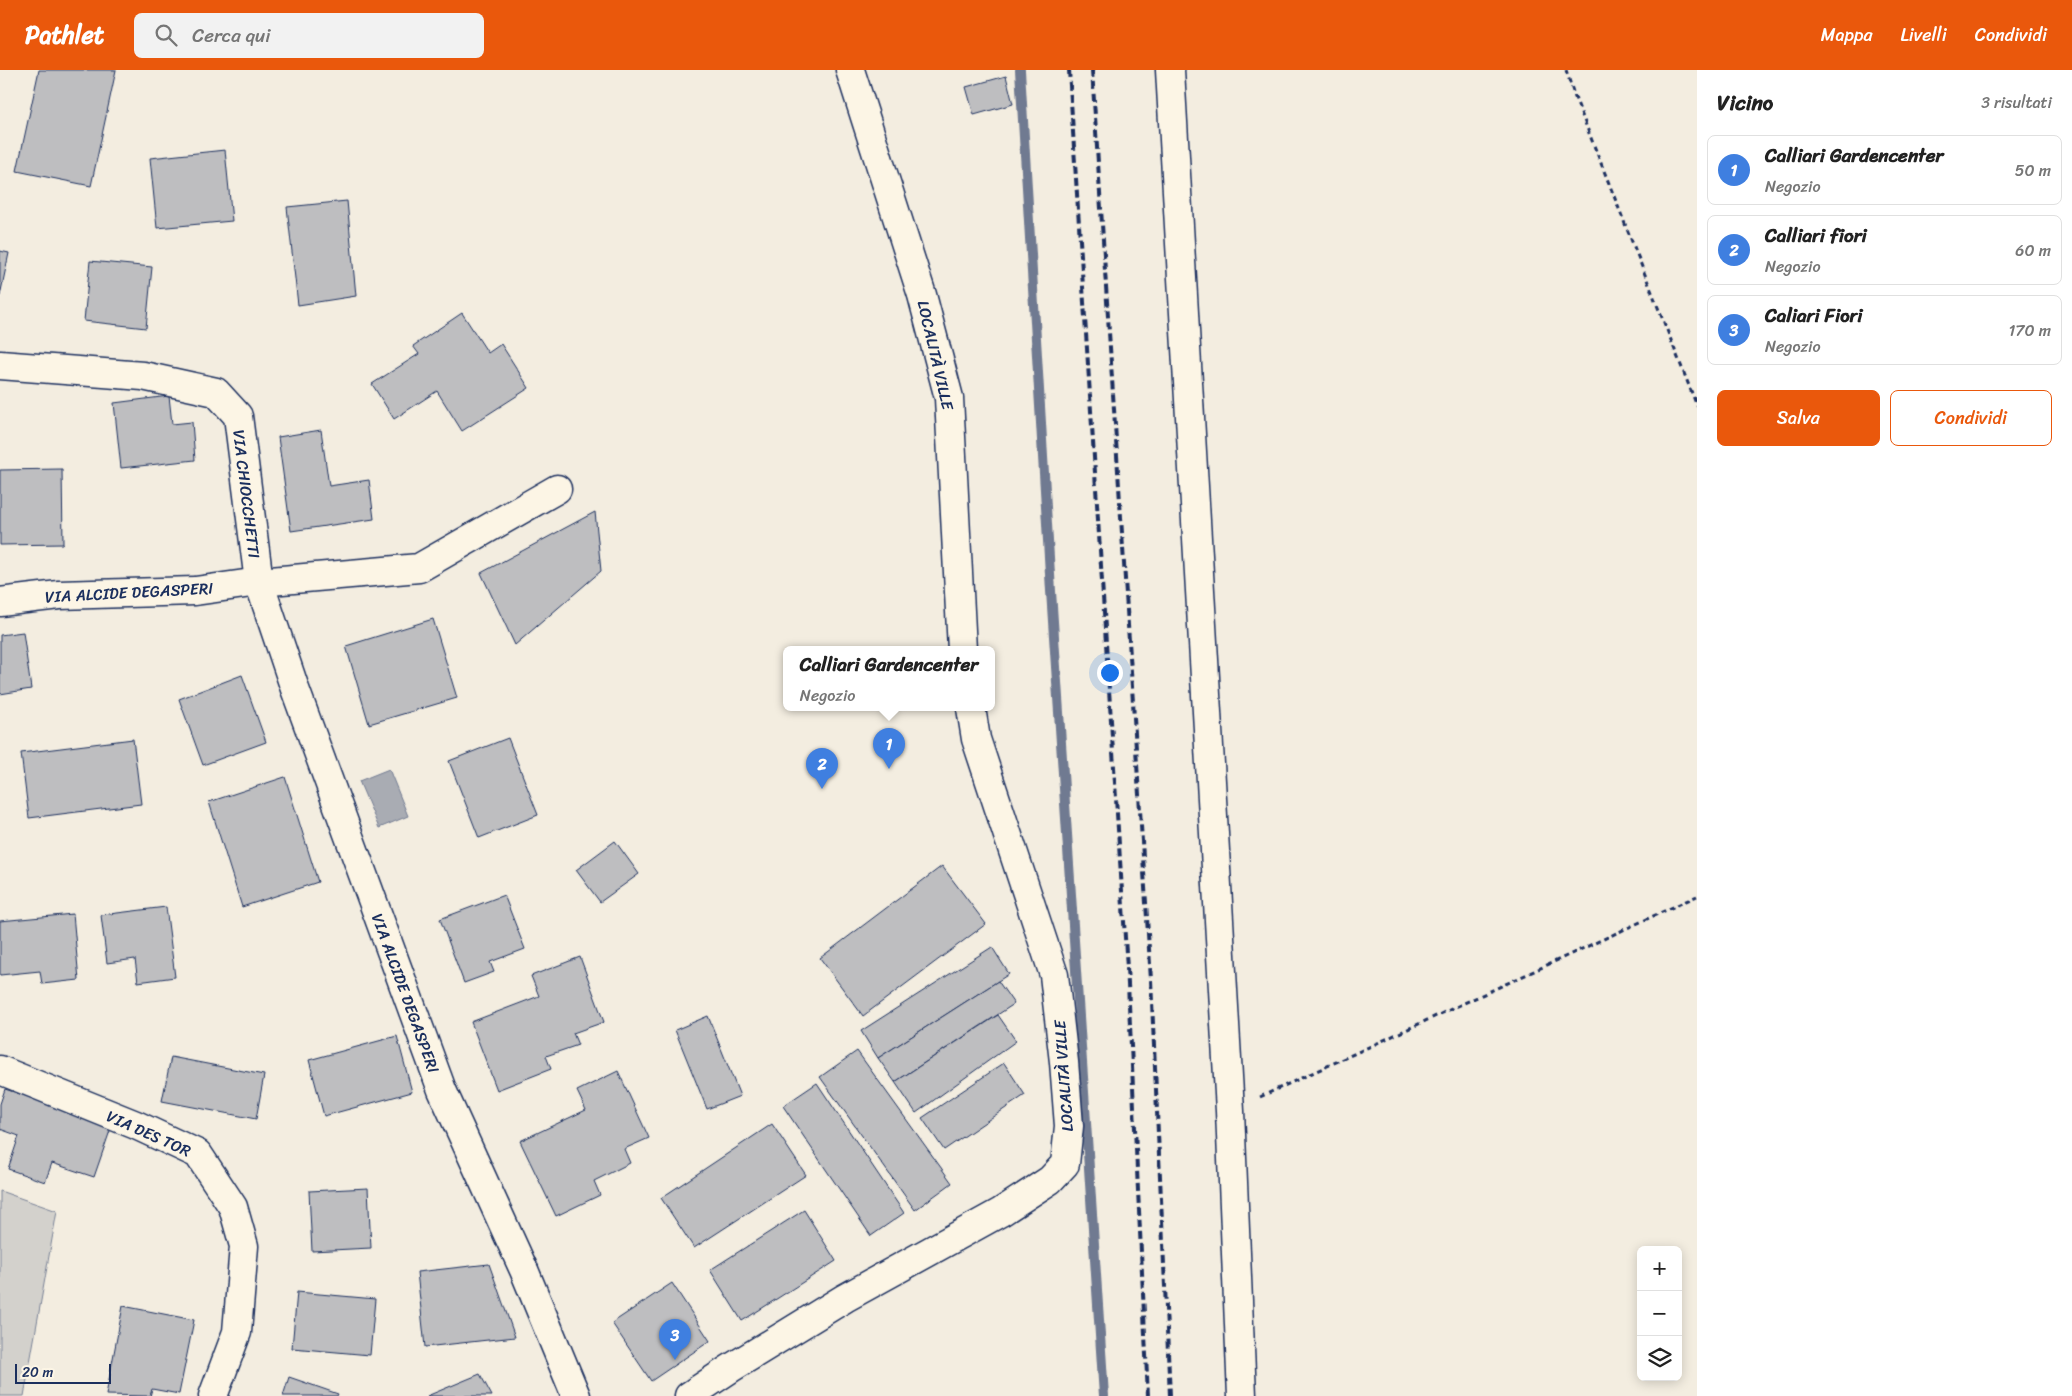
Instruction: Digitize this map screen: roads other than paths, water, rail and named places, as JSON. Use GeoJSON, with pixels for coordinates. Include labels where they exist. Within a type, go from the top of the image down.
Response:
{"type":"FeatureCollection","features":[{"type":"Feature","properties":{"kind":"street","name":"LOCALITÀ VILLE"},"geometry":{"type":"LineString","coordinates":[[850,70],[922,295],[949,398],[962,646]]}},
{"type":"Feature","properties":{"kind":"street"},"geometry":{"type":"LineString","coordinates":[[1170,70],[1230,1111],[1242,1396]]}},
{"type":"Feature","properties":{"kind":"street","name":"VIA CHIOCCHETTI"},"geometry":{"type":"LineString","coordinates":[[0,365],[143,376],[216,392],[238,416],[259,582]]}},
{"type":"Feature","properties":{"kind":"street","name":"VIA ALCIDE DEGASPERI"},"geometry":{"type":"LineString","coordinates":[[0,602],[59,595],[195,591],[259,582],[419,568],[557,489]]}},
{"type":"Feature","properties":{"kind":"street","name":"VIA ALCIDE DEGASPERI"},"geometry":{"type":"LineString","coordinates":[[259,582],[298,698],[442,1090],[524,1270],[576,1396]]}},
{"type":"Feature","properties":{"kind":"street","name":"LOCALITÀ VILLE"},"geometry":{"type":"LineString","coordinates":[[689,1396],[845,1298],[1001,1212],[1050,1180],[1065,1164],[1069,1126],[1054,976],[976,739],[971,711]]}},
{"type":"Feature","properties":{"kind":"street","name":"VIA DES TOR"},"geometry":{"type":"LineString","coordinates":[[0,1070],[136,1125],[198,1154],[233,1207],[244,1246],[237,1332],[213,1396]]}},
{"type":"Feature","properties":{"kind":"waterway"},"geometry":{"type":"LineString","coordinates":[[1020,70],[1051,591],[1104,1396]]}},
{"type":"Feature","properties":{"kind":"railway"},"geometry":{"type":"LineString","coordinates":[[1069,70],[1128,984],[1148,1396]]}},
{"type":"Feature","properties":{"kind":"railway"},"geometry":{"type":"LineString","coordinates":[[1092,70],[1151,980],[1170,1396]]}},
{"type":"Feature","properties":{"kind":"place","name":"Calliari Gardencenter"},"geometry":{"type":"Point","coordinates":[889,769]}},
{"type":"Feature","properties":{"kind":"place","name":"Calliari fiori"},"geometry":{"type":"Point","coordinates":[822,789]}},
{"type":"Feature","properties":{"kind":"place","name":"Caliari Fiori"},"geometry":{"type":"Point","coordinates":[675,1360]}}]}
